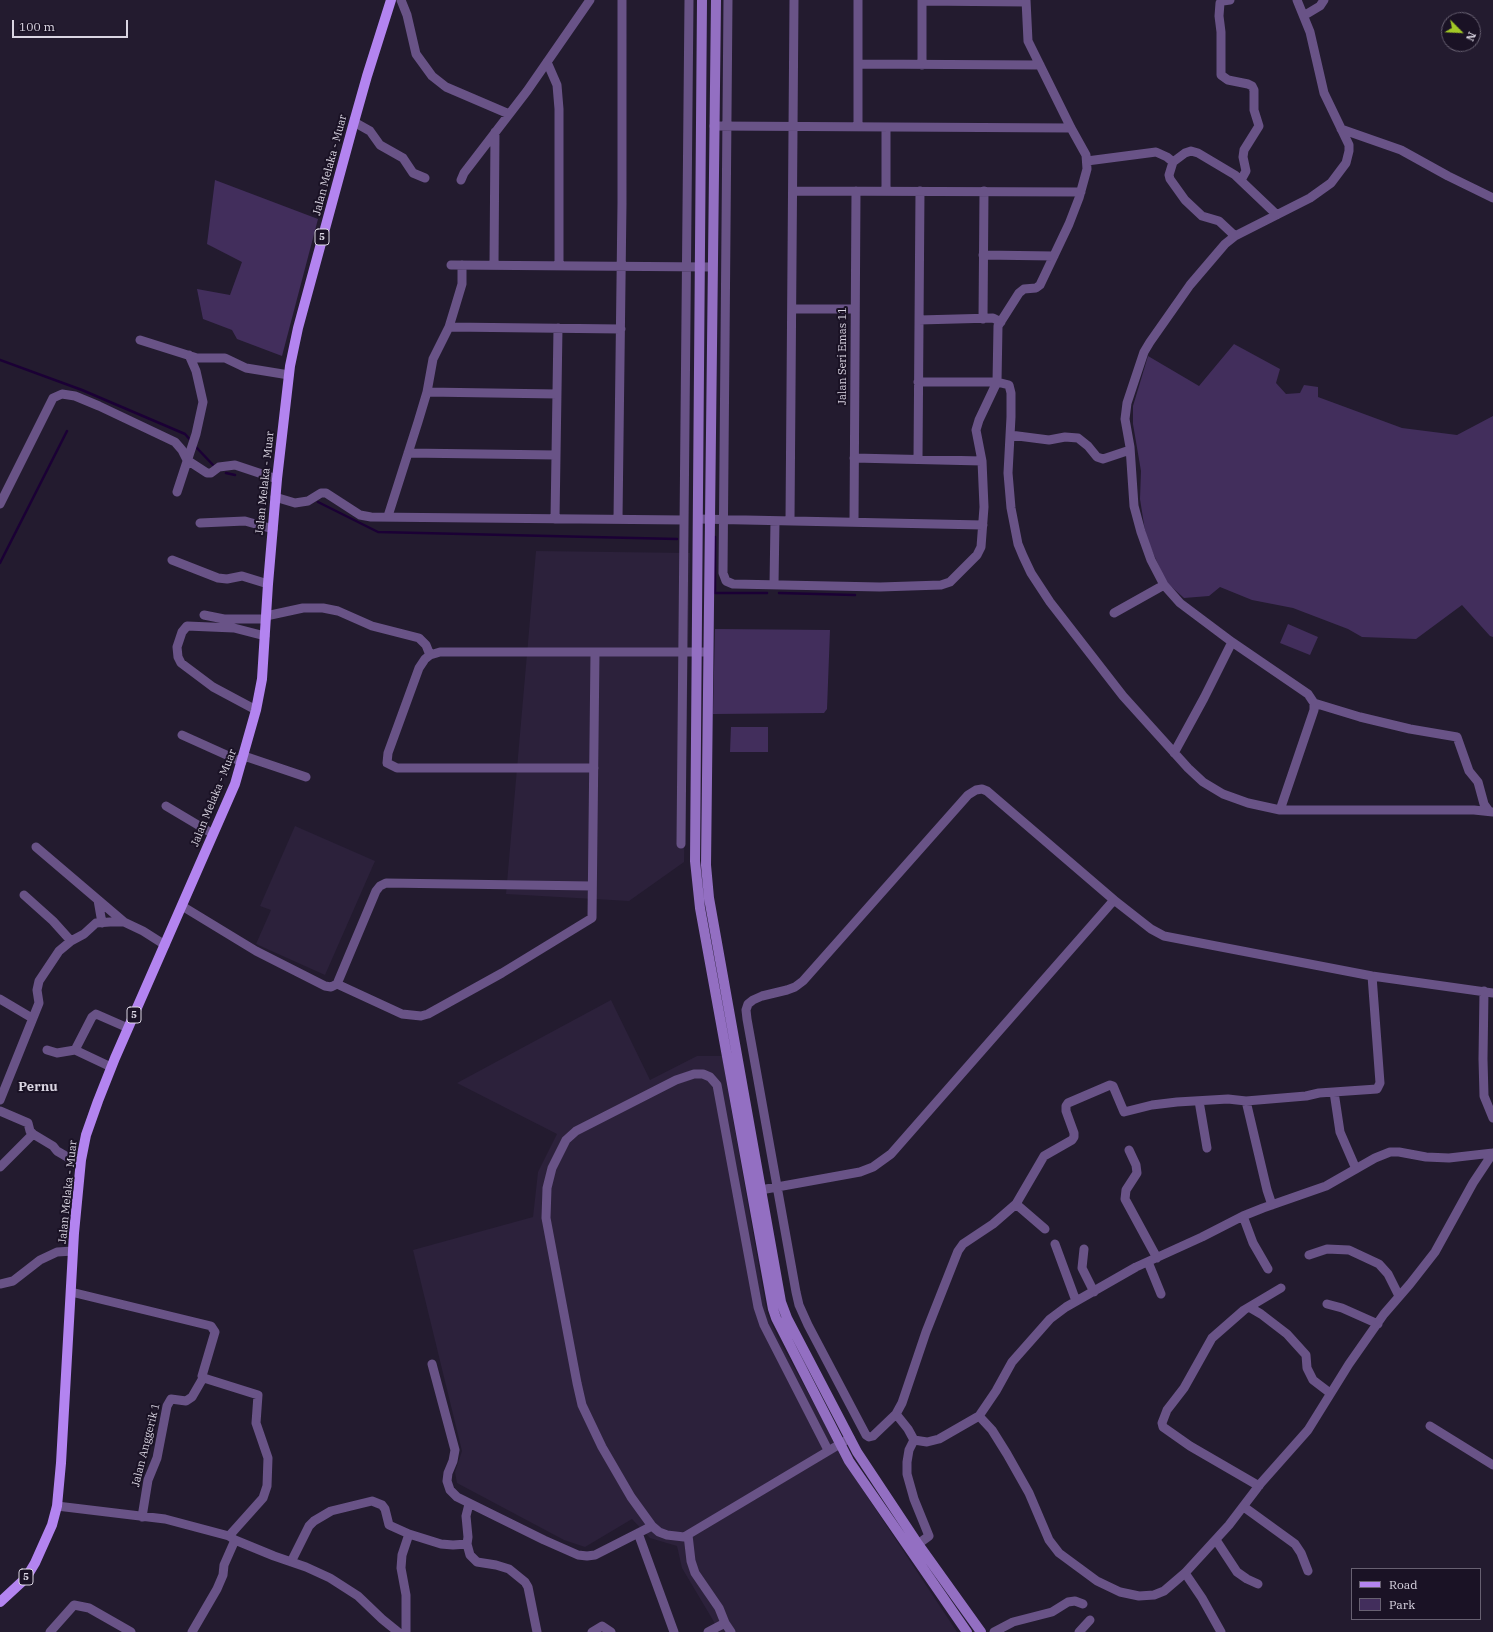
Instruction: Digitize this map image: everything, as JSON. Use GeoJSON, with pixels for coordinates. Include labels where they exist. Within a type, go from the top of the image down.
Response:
{"type":"FeatureCollection","features":[{"type":"Feature","properties":{"kind":"main road","name":"Jalan Melaka - Muar"},"geometry":{"type":"LineString","coordinates":[[0,1602],[26,1578],[35,1563],[52,1524],[57,1506],[62,1463],[71,1292],[75,1159],[86,1135],[111,1067],[235,784],[256,710],[262,679],[277,478],[289,375],[298,328],[354,122],[391,0]]}},
{"type":"Feature","properties":{"kind":"main road","name":"Jalan Melaka - Muar"},"geometry":{"type":"LineString","coordinates":[[0,1593],[9,1586],[43,1545]]}},
{"type":"Feature","properties":{"kind":"street"},"geometry":{"type":"LineString","coordinates":[[401,0],[407,15],[416,54],[432,76],[446,87],[509,114]]}},
{"type":"Feature","properties":{"kind":"street"},"geometry":{"type":"LineString","coordinates":[[461,180],[464,173],[547,62],[590,0]]}},
{"type":"Feature","properties":{"kind":"street"},"geometry":{"type":"LineString","coordinates":[[618,519],[622,266],[622,0]]}},
{"type":"Feature","properties":{"kind":"street"},"geometry":{"type":"LineString","coordinates":[[681,844],[689,0]]}},
{"type":"Feature","properties":{"kind":"street"},"geometry":{"type":"LineString","coordinates":[[702,0],[696,652],[696,879],[756,1191],[781,1302],[787,1318],[857,1452],[918,1544],[981,1632]]}},
{"type":"Feature","properties":{"kind":"street"},"geometry":{"type":"LineString","coordinates":[[716,0],[708,652],[707,882],[756,1191],[773,1309],[776,1318],[849,1461],[967,1632]]}},
{"type":"Feature","properties":{"kind":"street"},"geometry":{"type":"LineString","coordinates":[[728,0],[723,573],[726,581],[733,584],[880,587],[941,585],[950,582],[977,555],[981,547],[984,507],[982,461],[976,430],[979,420],[997,382],[998,326],[1019,293],[1024,289],[1036,288],[1040,285],[1069,224],[1081,192],[1087,169],[1087,161],[1086,155],[1071,128],[1028,40],[1026,1],[922,0],[922,64]]}},
{"type":"Feature","properties":{"kind":"street"},"geometry":{"type":"LineString","coordinates":[[790,521],[794,0]]}},
{"type":"Feature","properties":{"kind":"street"},"geometry":{"type":"LineString","coordinates":[[858,0],[858,127]]}},
{"type":"Feature","properties":{"kind":"street"},"geometry":{"type":"LineString","coordinates":[[1230,0],[1222,1],[1220,3],[1221,75],[1228,80],[1252,86],[1254,90],[1254,110],[1259,126],[1244,150],[1243,157],[1246,172],[1241,180]]}},
{"type":"Feature","properties":{"kind":"street"},"geometry":{"type":"LineString","coordinates":[[1280,810],[1314,710],[1312,697],[1232,642],[1180,603],[1164,585],[1151,560],[1134,506],[1130,450],[1125,419],[1128,403],[1144,352],[1190,286],[1214,255],[1235,236],[1310,198],[1331,183],[1346,163],[1349,145],[1324,93],[1310,32],[1305,15],[1297,0]]}},
{"type":"Feature","properties":{"kind":"street"},"geometry":{"type":"LineString","coordinates":[[1305,15],[1320,6],[1324,0]]}},
{"type":"Feature","properties":{"kind":"street"},"geometry":{"type":"LineString","coordinates":[[547,62],[557,85],[559,109],[559,266]]}},
{"type":"Feature","properties":{"kind":"street"},"geometry":{"type":"LineString","coordinates":[[858,64],[1040,65]]}},
{"type":"Feature","properties":{"kind":"street"},"geometry":{"type":"LineString","coordinates":[[354,122],[370,131],[380,145],[403,158],[413,173],[425,178]]}},
{"type":"Feature","properties":{"kind":"street"},"geometry":{"type":"LineString","coordinates":[[714,126],[1071,128]]}},
{"type":"Feature","properties":{"kind":"street"},"geometry":{"type":"LineString","coordinates":[[886,127],[886,191]]}},
{"type":"Feature","properties":{"kind":"street"},"geometry":{"type":"LineString","coordinates":[[1341,129],[1401,150],[1448,176],[1493,198]]}},
{"type":"Feature","properties":{"kind":"street"},"geometry":{"type":"LineString","coordinates":[[494,265],[495,132]]}},
{"type":"Feature","properties":{"kind":"street"},"geometry":{"type":"LineString","coordinates":[[1235,236],[1219,221],[1202,216],[1185,200],[1170,179],[1169,175],[1173,162],[1185,153],[1191,151],[1198,153],[1235,175],[1277,215]]}},
{"type":"Feature","properties":{"kind":"street"},"geometry":{"type":"LineString","coordinates":[[1087,161],[1156,152],[1173,162]]}},
{"type":"Feature","properties":{"kind":"street"},"geometry":{"type":"LineString","coordinates":[[793,191],[1081,192]]}},
{"type":"Feature","properties":{"kind":"street","name":"Jalan Seri Emas 11"},"geometry":{"type":"LineString","coordinates":[[854,522],[856,191]]}},
{"type":"Feature","properties":{"kind":"street"},"geometry":{"type":"LineString","coordinates":[[918,459],[920,191]]}},
{"type":"Feature","properties":{"kind":"street"},"geometry":{"type":"LineString","coordinates":[[983,318],[984,191]]}},
{"type":"Feature","properties":{"kind":"street"},"geometry":{"type":"LineString","coordinates":[[983,255],[1054,256]]}},
{"type":"Feature","properties":{"kind":"street"},"geometry":{"type":"LineString","coordinates":[[451,265],[712,267]]}},
{"type":"Feature","properties":{"kind":"street"},"geometry":{"type":"LineString","coordinates":[[388,516],[426,392],[432,359],[449,327],[462,284],[462,265]]}},
{"type":"Feature","properties":{"kind":"street"},"geometry":{"type":"LineString","coordinates":[[792,309],[855,309]]}},
{"type":"Feature","properties":{"kind":"street"},"geometry":{"type":"LineString","coordinates":[[919,320],[993,318],[1001,322]]}},
{"type":"Feature","properties":{"kind":"street"},"geometry":{"type":"LineString","coordinates":[[449,327],[621,329]]}},
{"type":"Feature","properties":{"kind":"street"},"geometry":{"type":"LineString","coordinates":[[555,519],[558,328]]}},
{"type":"Feature","properties":{"kind":"street"},"geometry":{"type":"LineString","coordinates":[[140,340],[197,358],[225,358],[246,368],[289,375]]}},
{"type":"Feature","properties":{"kind":"street"},"geometry":{"type":"LineString","coordinates":[[177,492],[196,434],[203,402],[196,371],[189,355]]}},
{"type":"Feature","properties":{"kind":"street"},"geometry":{"type":"LineString","coordinates":[[918,382],[997,382],[1009,385],[1011,393],[1008,473],[1011,508],[1018,544],[1031,573],[1050,602],[1123,696],[1195,776],[1213,789],[1248,803],[1280,810],[1410,809],[1491,811]]}},
{"type":"Feature","properties":{"kind":"street"},"geometry":{"type":"LineString","coordinates":[[426,392],[557,394]]}},
{"type":"Feature","properties":{"kind":"street"},"geometry":{"type":"LineString","coordinates":[[0,504],[53,398],[62,394],[75,396],[99,406],[175,442],[207,473],[235,465],[277,478]]}},
{"type":"Feature","properties":{"kind":"street"},"geometry":{"type":"LineString","coordinates":[[1010,435],[1049,440],[1065,437],[1078,438],[1088,446],[1097,457],[1103,459],[1130,450]]}},
{"type":"Feature","properties":{"kind":"street"},"geometry":{"type":"LineString","coordinates":[[408,453],[556,455]]}},
{"type":"Feature","properties":{"kind":"street"},"geometry":{"type":"LineString","coordinates":[[854,458],[982,461]]}},
{"type":"Feature","properties":{"kind":"street"},"geometry":{"type":"LineString","coordinates":[[276,498],[295,503],[308,501],[321,493],[326,493],[360,515],[371,517],[684,520]]}},
{"type":"Feature","properties":{"kind":"street"},"geometry":{"type":"LineString","coordinates":[[698,520],[983,525]]}},
{"type":"Feature","properties":{"kind":"street"},"geometry":{"type":"LineString","coordinates":[[200,523],[245,521],[273,529]]}},
{"type":"Feature","properties":{"kind":"street"},"geometry":{"type":"LineString","coordinates":[[774,585],[775,521]]}},
{"type":"Feature","properties":{"kind":"street"},"geometry":{"type":"LineString","coordinates":[[172,560],[218,578],[242,576],[268,584]]}},
{"type":"Feature","properties":{"kind":"street"},"geometry":{"type":"LineString","coordinates":[[1114,613],[1164,585]]}},
{"type":"Feature","properties":{"kind":"street"},"geometry":{"type":"LineString","coordinates":[[204,615],[224,619],[266,617],[303,608],[323,608],[338,611],[372,626],[419,638],[426,645],[430,655]]}},
{"type":"Feature","properties":{"kind":"street"},"geometry":{"type":"LineString","coordinates":[[256,710],[213,687],[181,663],[178,657],[177,647],[182,632],[187,626],[234,628],[265,636]]}},
{"type":"Feature","properties":{"kind":"street"},"geometry":{"type":"LineString","coordinates":[[1174,753],[1232,642]]}},
{"type":"Feature","properties":{"kind":"street"},"geometry":{"type":"LineString","coordinates":[[594,768],[397,768],[387,764],[388,753],[419,668],[430,655],[440,652],[708,652]]}},
{"type":"Feature","properties":{"kind":"street"},"geometry":{"type":"LineString","coordinates":[[337,984],[402,1014],[421,1016],[428,1014],[502,973],[592,918],[595,652]]}},
{"type":"Feature","properties":{"kind":"street"},"geometry":{"type":"LineString","coordinates":[[1314,703],[1360,717],[1410,729],[1456,737],[1469,771],[1478,782],[1484,804],[1491,811]]}},
{"type":"Feature","properties":{"kind":"street"},"geometry":{"type":"LineString","coordinates":[[182,735],[243,759],[306,777]]}},
{"type":"Feature","properties":{"kind":"street"},"geometry":{"type":"LineString","coordinates":[[1372,976],[1379,1087],[1377,1089],[1246,1101],[1228,1099],[1152,1105],[1124,1112],[1113,1086],[1110,1085],[1068,1103],[1066,1106],[1066,1111],[1074,1137],[1072,1140],[1044,1156],[1016,1204],[993,1224],[969,1239],[958,1251],[926,1332],[902,1403],[896,1414],[873,1436],[870,1437],[866,1435],[799,1305],[746,1019],[746,1010],[748,1004],[753,1000],[795,987],[803,981],[968,795],[976,790],[982,789],[987,791],[1114,900],[1151,929],[1164,936],[1372,976],[1489,992],[1483,1059],[1484,1096],[1493,1118]]}},
{"type":"Feature","properties":{"kind":"street"},"geometry":{"type":"LineString","coordinates":[[166,806],[213,834]]}},
{"type":"Feature","properties":{"kind":"street"},"geometry":{"type":"LineString","coordinates":[[36,847],[124,922],[143,931],[165,945]]}},
{"type":"Feature","properties":{"kind":"street"},"geometry":{"type":"LineString","coordinates":[[182,906],[256,951],[325,986],[331,987],[337,984],[376,891],[386,883],[592,886]]}},
{"type":"Feature","properties":{"kind":"street"},"geometry":{"type":"LineString","coordinates":[[24,895],[53,921],[71,941]]}},
{"type":"Feature","properties":{"kind":"street"},"geometry":{"type":"LineString","coordinates":[[98,900],[102,923]]}},
{"type":"Feature","properties":{"kind":"street"},"geometry":{"type":"LineString","coordinates":[[756,1191],[860,1172],[873,1167],[891,1154],[1114,900]]}},
{"type":"Feature","properties":{"kind":"street"},"geometry":{"type":"LineString","coordinates":[[0,1100],[39,1003],[37,990],[39,981],[60,951],[71,941],[84,934],[96,923],[124,922]]}},
{"type":"Feature","properties":{"kind":"street"},"geometry":{"type":"LineString","coordinates":[[0,999],[32,1018]]}},
{"type":"Feature","properties":{"kind":"street"},"geometry":{"type":"LineString","coordinates":[[75,1050],[92,1017],[96,1014],[128,1028]]}},
{"type":"Feature","properties":{"kind":"street"},"geometry":{"type":"LineString","coordinates":[[47,1050],[57,1053],[75,1050],[111,1067]]}},
{"type":"Feature","properties":{"kind":"street"},"geometry":{"type":"LineString","coordinates":[[828,1450],[764,1324],[758,1307],[717,1085],[710,1077],[703,1074],[694,1074],[676,1080],[576,1131],[566,1140],[552,1168],[547,1188],[546,1218],[582,1405],[602,1447],[632,1497],[652,1526],[659,1532],[667,1535],[684,1537],[850,1438]]}},
{"type":"Feature","properties":{"kind":"street"},"geometry":{"type":"LineString","coordinates":[[1334,1092],[1340,1132],[1356,1169]]}},
{"type":"Feature","properties":{"kind":"street"},"geometry":{"type":"LineString","coordinates":[[1199,1101],[1207,1148]]}},
{"type":"Feature","properties":{"kind":"street"},"geometry":{"type":"LineString","coordinates":[[1246,1101],[1267,1190],[1272,1205]]}},
{"type":"Feature","properties":{"kind":"street"},"geometry":{"type":"LineString","coordinates":[[0,1111],[28,1123],[33,1134],[53,1146],[57,1151],[75,1159]]}},
{"type":"Feature","properties":{"kind":"street"},"geometry":{"type":"LineString","coordinates":[[0,1167],[33,1134]]}},
{"type":"Feature","properties":{"kind":"street"},"geometry":{"type":"LineString","coordinates":[[1129,1150],[1136,1165],[1137,1173],[1126,1190],[1125,1199],[1152,1260],[1161,1294]]}},
{"type":"Feature","properties":{"kind":"street"},"geometry":{"type":"LineString","coordinates":[[914,1440],[927,1442],[939,1439],[979,1416],[996,1391],[1012,1362],[1050,1319],[1076,1301],[1136,1267],[1202,1237],[1243,1216],[1326,1186],[1375,1158],[1390,1152],[1399,1152],[1426,1157],[1449,1158],[1493,1153]]}},
{"type":"Feature","properties":{"kind":"street"},"geometry":{"type":"LineString","coordinates":[[979,1416],[992,1430],[1025,1486],[1049,1540],[1059,1553],[1097,1581],[1120,1592],[1139,1596],[1154,1595],[1164,1591],[1185,1573],[1216,1540],[1244,1507],[1259,1486],[1308,1430],[1348,1364],[1399,1296],[1435,1252],[1474,1183],[1493,1153]]}},
{"type":"Feature","properties":{"kind":"street"},"geometry":{"type":"LineString","coordinates":[[1016,1204],[1045,1230]]}},
{"type":"Feature","properties":{"kind":"street"},"geometry":{"type":"LineString","coordinates":[[1243,1216],[1253,1243],[1268,1269]]}},
{"type":"Feature","properties":{"kind":"street"},"geometry":{"type":"LineString","coordinates":[[1055,1244],[1076,1301]]}},
{"type":"Feature","properties":{"kind":"street"},"geometry":{"type":"LineString","coordinates":[[1084,1249],[1082,1268],[1094,1292]]}},
{"type":"Feature","properties":{"kind":"street"},"geometry":{"type":"LineString","coordinates":[[1309,1255],[1327,1249],[1349,1250],[1379,1264],[1388,1274],[1399,1296]]}},
{"type":"Feature","properties":{"kind":"street"},"geometry":{"type":"LineString","coordinates":[[1,1285],[13,1281],[40,1260],[57,1252],[73,1251]]}},
{"type":"Feature","properties":{"kind":"street"},"geometry":{"type":"LineString","coordinates":[[1259,1486],[1190,1446],[1163,1426],[1162,1423],[1167,1410],[1187,1383],[1212,1338],[1244,1310],[1281,1288]]}},
{"type":"Feature","properties":{"kind":"street"},"geometry":{"type":"LineString","coordinates":[[71,1292],[211,1326],[215,1332],[202,1376],[203,1378],[256,1394],[259,1397],[256,1423],[268,1458],[266,1486],[263,1498],[232,1538],[224,1565],[223,1575],[217,1589],[192,1632]]}},
{"type":"Feature","properties":{"kind":"street"},"geometry":{"type":"LineString","coordinates":[[1327,1304],[1342,1308],[1378,1324]]}},
{"type":"Feature","properties":{"kind":"street"},"geometry":{"type":"LineString","coordinates":[[1249,1307],[1261,1314],[1286,1334],[1306,1355],[1307,1368],[1313,1380],[1330,1393]]}},
{"type":"Feature","properties":{"kind":"street"},"geometry":{"type":"LineString","coordinates":[[432,1364],[454,1450],[453,1461],[448,1473],[448,1481],[450,1490],[457,1497],[571,1552],[586,1556],[595,1555],[652,1526]]}},
{"type":"Feature","properties":{"kind":"street","name":"Jalan Anggerik 1"},"geometry":{"type":"LineString","coordinates":[[142,1517],[148,1480],[157,1458],[167,1406],[171,1399],[186,1401],[192,1397],[203,1378]]}},
{"type":"Feature","properties":{"kind":"street"},"geometry":{"type":"LineString","coordinates":[[896,1414],[908,1429],[914,1440]]}},
{"type":"Feature","properties":{"kind":"street"},"geometry":{"type":"LineString","coordinates":[[1430,1426],[1493,1465]]}},
{"type":"Feature","properties":{"kind":"street"},"geometry":{"type":"LineString","coordinates":[[914,1440],[909,1450],[907,1474],[914,1499],[928,1536],[918,1544]]}},
{"type":"Feature","properties":{"kind":"street"},"geometry":{"type":"LineString","coordinates":[[291,1562],[309,1526],[314,1521],[331,1511],[372,1501],[382,1505],[385,1508],[389,1525],[409,1534],[441,1544],[467,1544]]}},
{"type":"Feature","properties":{"kind":"street"},"geometry":{"type":"LineString","coordinates":[[469,1504],[466,1516],[468,1537],[467,1544],[470,1555],[477,1562],[509,1569],[525,1582],[528,1587],[537,1632]]}},
{"type":"Feature","properties":{"kind":"street"},"geometry":{"type":"LineString","coordinates":[[57,1506],[165,1520],[232,1538],[330,1578],[350,1590],[393,1630]]}},
{"type":"Feature","properties":{"kind":"street"},"geometry":{"type":"LineString","coordinates":[[1244,1507],[1295,1544],[1301,1553],[1308,1571]]}},
{"type":"Feature","properties":{"kind":"street"},"geometry":{"type":"LineString","coordinates":[[638,1533],[674,1632]]}},
{"type":"Feature","properties":{"kind":"street"},"geometry":{"type":"LineString","coordinates":[[406,1632],[406,1595],[401,1568],[404,1549],[409,1534]]}},
{"type":"Feature","properties":{"kind":"street"},"geometry":{"type":"LineString","coordinates":[[688,1535],[694,1573],[719,1608],[725,1623],[731,1632]]}},
{"type":"Feature","properties":{"kind":"street"},"geometry":{"type":"LineString","coordinates":[[1216,1540],[1237,1572],[1247,1580],[1258,1584]]}},
{"type":"Feature","properties":{"kind":"street"},"geometry":{"type":"LineString","coordinates":[[1185,1573],[1200,1594],[1221,1632]]}},
{"type":"Feature","properties":{"kind":"street"},"geometry":{"type":"LineString","coordinates":[[994,1632],[1013,1622],[1052,1612],[1068,1602],[1075,1601],[1083,1604]]}},
{"type":"Feature","properties":{"kind":"street"},"geometry":{"type":"LineString","coordinates":[[50,1632],[74,1605],[89,1608],[131,1632]]}},
{"type":"Feature","properties":{"kind":"street"},"geometry":{"type":"LineString","coordinates":[[1080,1632],[1090,1620]]}},
{"type":"Feature","properties":{"kind":"street"},"geometry":{"type":"LineString","coordinates":[[708,1632],[725,1623]]}},
{"type":"Feature","properties":{"kind":"street"},"geometry":{"type":"LineString","coordinates":[[592,1632],[602,1626],[611,1632]]}},
{"type":"Feature","properties":{"kind":"shaded area"},"geometry":{"type":"Polygon","coordinates":[[[536,551],[690,553],[684,862],[629,901],[506,894],[536,551]]]}},
{"type":"Feature","properties":{"kind":"shaded area"},"geometry":{"type":"Polygon","coordinates":[[[295,826],[375,861],[325,975],[256,944],[271,910],[260,906],[295,826]]]}},
{"type":"Feature","properties":{"kind":"shaded area"},"geometry":{"type":"Polygon","coordinates":[[[611,1000],[650,1080],[697,1056],[722,1056],[767,1313],[778,1338],[853,1475],[957,1632],[720,1632],[682,1568],[677,1546],[650,1538],[632,1519],[585,1547],[564,1540],[457,1483],[455,1472],[462,1451],[413,1250],[533,1217],[538,1172],[557,1134],[457,1083],[611,1000]]]}},
{"type":"Feature","properties":{"kind":"green space"},"geometry":{"type":"Polygon","coordinates":[[[215,180],[318,219],[282,356],[237,339],[232,330],[203,319],[197,289],[230,295],[242,262],[207,244],[215,180]]]}},
{"type":"Feature","properties":{"kind":"green space"},"geometry":{"type":"Polygon","coordinates":[[[1234,344],[1280,369],[1276,383],[1286,394],[1300,393],[1304,385],[1318,387],[1318,397],[1402,428],[1457,435],[1493,416],[1493,637],[1490,636],[1462,605],[1416,639],[1362,637],[1348,629],[1293,608],[1252,600],[1220,587],[1209,596],[1184,598],[1166,582],[1146,537],[1140,499],[1141,471],[1133,424],[1133,406],[1148,356],[1199,386],[1234,344]]]}},
{"type":"Feature","properties":{"kind":"green space"},"geometry":{"type":"Polygon","coordinates":[[[1288,624],[1318,637],[1310,655],[1280,643],[1288,624]]]}},
{"type":"Feature","properties":{"kind":"green space"},"geometry":{"type":"Polygon","coordinates":[[[715,629],[830,630],[827,709],[824,713],[713,714],[715,629]]]}},
{"type":"Feature","properties":{"kind":"green space"},"geometry":{"type":"Polygon","coordinates":[[[731,727],[768,727],[768,752],[730,752],[731,727]]]}},
{"type":"Feature","properties":{"kind":"waterway"},"geometry":{"type":"LineString","coordinates":[[0,360],[82,390],[185,434],[192,442]]}},
{"type":"Feature","properties":{"kind":"waterway"},"geometry":{"type":"LineString","coordinates":[[0,563],[67,431]]}},
{"type":"Feature","properties":{"kind":"waterway"},"geometry":{"type":"LineString","coordinates":[[195,446],[214,466]]}},
{"type":"Feature","properties":{"kind":"waterway"},"geometry":{"type":"LineString","coordinates":[[226,473],[235,475]]}},
{"type":"Feature","properties":{"kind":"waterway"},"geometry":{"type":"LineString","coordinates":[[318,502],[378,532],[677,539]]}},
{"type":"Feature","properties":{"kind":"waterway"},"geometry":{"type":"LineString","coordinates":[[715,537],[715,593],[767,593]]}},
{"type":"Feature","properties":{"kind":"waterway"},"geometry":{"type":"LineString","coordinates":[[779,593],[855,595]]}},
{"type":"Feature","properties":{"kind":"district","name":"Pernu"},"geometry":{"type":"Point","coordinates":[38,1087]}}]}
